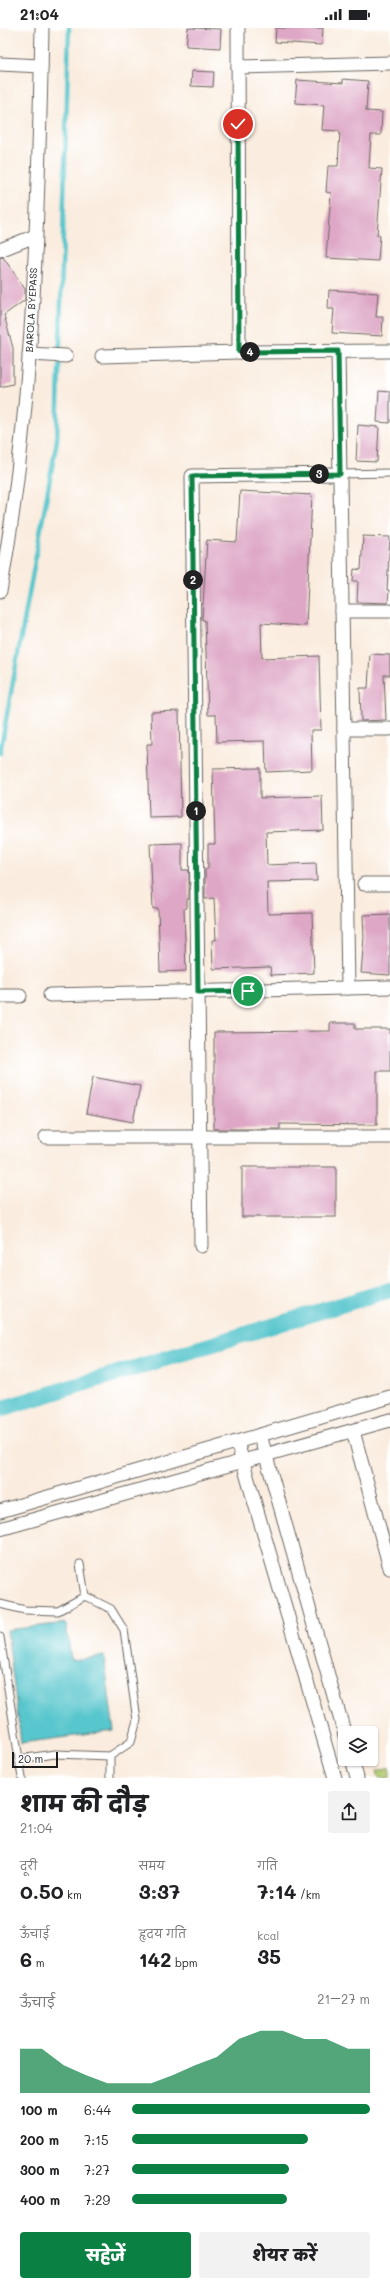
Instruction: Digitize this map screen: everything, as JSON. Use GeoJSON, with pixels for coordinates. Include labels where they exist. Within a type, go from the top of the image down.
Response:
{"type":"FeatureCollection","features":[{"type":"Feature","properties":{"kind":"street","name":"BAROLA BYEPASS"},"geometry":{"type":"LineString","coordinates":[[0,591],[22,445],[29,354],[41,127],[42,28]]}},
{"type":"Feature","properties":{"kind":"street"},"geometry":{"type":"LineString","coordinates":[[238,28],[239,352]]}},
{"type":"Feature","properties":{"kind":"street"},"geometry":{"type":"LineString","coordinates":[[238,67],[390,63]]}},
{"type":"Feature","properties":{"kind":"street"},"geometry":{"type":"LineString","coordinates":[[0,64],[41,66]]}},
{"type":"Feature","properties":{"kind":"street"},"geometry":{"type":"LineString","coordinates":[[0,250],[35,236]]}},
{"type":"Feature","properties":{"kind":"street"},"geometry":{"type":"LineString","coordinates":[[338,351],[348,988]]}},
{"type":"Feature","properties":{"kind":"street"},"geometry":{"type":"LineString","coordinates":[[102,356],[239,352],[390,352]]}},
{"type":"Feature","properties":{"kind":"street"},"geometry":{"type":"LineString","coordinates":[[29,354],[66,356]]}},
{"type":"Feature","properties":{"kind":"street"},"geometry":{"type":"LineString","coordinates":[[201,1246],[192,476],[340,474]]}},
{"type":"Feature","properties":{"kind":"street"},"geometry":{"type":"LineString","coordinates":[[342,611],[390,611]]}},
{"type":"Feature","properties":{"kind":"street"},"geometry":{"type":"LineString","coordinates":[[344,729],[390,730]]}},
{"type":"Feature","properties":{"kind":"street"},"geometry":{"type":"LineString","coordinates":[[364,884],[390,884]]}},
{"type":"Feature","properties":{"kind":"street"},"geometry":{"type":"LineString","coordinates":[[50,995],[390,987]]}},
{"type":"Feature","properties":{"kind":"street"},"geometry":{"type":"LineString","coordinates":[[0,996],[20,996]]}},
{"type":"Feature","properties":{"kind":"street"},"geometry":{"type":"LineString","coordinates":[[46,1137],[199,1135],[390,1137]]}},
{"type":"Feature","properties":{"kind":"street"},"geometry":{"type":"LineString","coordinates":[[0,1511],[390,1397]]}},
{"type":"Feature","properties":{"kind":"street"},"geometry":{"type":"LineString","coordinates":[[0,1530],[390,1420]]}},
{"type":"Feature","properties":{"kind":"street"},"geometry":{"type":"LineString","coordinates":[[353,1430],[390,1568]]}},
{"type":"Feature","properties":{"kind":"street"},"geometry":{"type":"LineString","coordinates":[[260,1435],[342,1726]]}},
{"type":"Feature","properties":{"kind":"street"},"geometry":{"type":"LineString","coordinates":[[237,1442],[335,1778]]}},
{"type":"Feature","properties":{"kind":"street"},"geometry":{"type":"LineString","coordinates":[[354,1766],[357,1778]]}},
{"type":"Feature","properties":{"kind":"lane"},"geometry":{"type":"LineString","coordinates":[[340,474],[390,473]]}},
{"type":"Feature","properties":{"kind":"lane"},"geometry":{"type":"LineString","coordinates":[[80,1564],[85,1596]]}},
{"type":"Feature","properties":{"kind":"lane"},"geometry":{"type":"LineString","coordinates":[[0,1604],[24,1610],[58,1611],[85,1596]]}},
{"type":"Feature","properties":{"kind":"lane"},"geometry":{"type":"LineString","coordinates":[[19,1759],[55,1754],[110,1756],[131,1742],[137,1720],[124,1630],[111,1609],[85,1596]]}},
{"type":"Feature","properties":{"kind":"lane"},"geometry":{"type":"LineString","coordinates":[[0,1637],[22,1778]]}},
{"type":"Feature","properties":{"kind":"lane"},"geometry":{"type":"LineString","coordinates":[[110,1756],[110,1778]]}},
{"type":"Feature","properties":{"kind":"green space"},"geometry":{"type":"Polygon","coordinates":[[[390,1767],[390,1778],[379,1778],[377,1771],[390,1767]]]}},
{"type":"Feature","properties":{"kind":"water"},"geometry":{"type":"Polygon","coordinates":[[[66,1623],[71,1660],[104,1656],[114,1731],[21,1743],[7,1630],[66,1623]]]}},
{"type":"Feature","properties":{"kind":"building"},"geometry":{"type":"Polygon","coordinates":[[[188,28],[221,29],[220,48],[186,46],[188,28]]]}},
{"type":"Feature","properties":{"kind":"building"},"geometry":{"type":"Polygon","coordinates":[[[276,28],[323,28],[322,45],[275,42],[276,28]]]}},
{"type":"Feature","properties":{"kind":"building"},"geometry":{"type":"Polygon","coordinates":[[[192,71],[214,72],[213,87],[191,86],[192,71]]]}},
{"type":"Feature","properties":{"kind":"building"},"geometry":{"type":"Polygon","coordinates":[[[343,79],[368,81],[366,111],[382,112],[381,135],[371,135],[369,168],[382,169],[377,235],[380,235],[378,261],[326,258],[331,193],[326,192],[328,166],[338,166],[340,131],[322,130],[324,105],[295,103],[297,80],[343,83],[343,79]]]}},
{"type":"Feature","properties":{"kind":"building"},"geometry":{"type":"Polygon","coordinates":[[[3,257],[25,289],[25,300],[4,315],[13,348],[13,384],[0,387],[0,258],[3,257]]]}},
{"type":"Feature","properties":{"kind":"building"},"geometry":{"type":"Polygon","coordinates":[[[329,290],[378,293],[376,317],[383,317],[382,336],[332,333],[334,309],[328,309],[329,290]]]}},
{"type":"Feature","properties":{"kind":"building"},"geometry":{"type":"Polygon","coordinates":[[[379,391],[390,392],[390,423],[377,422],[379,391]]]}},
{"type":"Feature","properties":{"kind":"building"},"geometry":{"type":"Polygon","coordinates":[[[358,425],[379,427],[377,462],[356,461],[358,425]]]}},
{"type":"Feature","properties":{"kind":"building"},"geometry":{"type":"Polygon","coordinates":[[[240,491],[312,495],[306,626],[261,623],[262,658],[319,656],[321,730],[311,730],[312,770],[266,772],[265,741],[217,742],[216,715],[208,715],[205,620],[202,620],[207,540],[237,542],[240,491]]]}},
{"type":"Feature","properties":{"kind":"building"},"geometry":{"type":"Polygon","coordinates":[[[363,536],[390,537],[387,590],[389,590],[388,603],[357,602],[358,581],[353,581],[354,569],[361,570],[363,536]]]}},
{"type":"Feature","properties":{"kind":"building"},"geometry":{"type":"Polygon","coordinates":[[[370,654],[390,655],[390,675],[384,675],[386,720],[361,721],[360,688],[368,688],[370,654]]]}},
{"type":"Feature","properties":{"kind":"building"},"geometry":{"type":"Polygon","coordinates":[[[179,711],[181,817],[149,818],[147,744],[152,744],[151,712],[179,711]]]}},
{"type":"Feature","properties":{"kind":"building"},"geometry":{"type":"Polygon","coordinates":[[[260,768],[260,798],[322,796],[323,830],[266,832],[267,865],[316,863],[317,881],[267,882],[268,914],[312,913],[314,973],[271,975],[270,967],[213,969],[212,940],[216,940],[214,898],[205,899],[205,869],[208,869],[208,844],[215,844],[213,769],[260,768]]]}},
{"type":"Feature","properties":{"kind":"building"},"geometry":{"type":"Polygon","coordinates":[[[182,843],[182,870],[189,870],[189,899],[187,899],[187,908],[184,908],[186,971],[160,972],[158,908],[153,909],[150,844],[182,843]]]}},
{"type":"Feature","properties":{"kind":"building"},"geometry":{"type":"Polygon","coordinates":[[[390,914],[390,975],[361,973],[364,937],[363,915],[390,914]]]}},
{"type":"Feature","properties":{"kind":"building"},"geometry":{"type":"Polygon","coordinates":[[[330,1023],[355,1023],[355,1029],[390,1029],[390,1071],[377,1071],[377,1125],[280,1124],[280,1129],[214,1129],[214,1032],[330,1031],[330,1023]]]}},
{"type":"Feature","properties":{"kind":"building"},"geometry":{"type":"Polygon","coordinates":[[[93,1077],[140,1086],[133,1122],[86,1113],[93,1077]]]}},
{"type":"Feature","properties":{"kind":"building"},"geometry":{"type":"Polygon","coordinates":[[[242,1167],[336,1167],[336,1217],[242,1217],[242,1167]]]}},
{"type":"Feature","properties":{"kind":"waterway"},"geometry":{"type":"LineString","coordinates":[[0,753],[57,440],[69,28]]}},
{"type":"Feature","properties":{"kind":"waterway"},"geometry":{"type":"LineString","coordinates":[[0,1409],[390,1290]]}},
{"type":"Feature","properties":{"kind":"route"},"geometry":{"type":"LineString","coordinates":[[238,124],[239,352],[338,351],[340,474],[192,476],[198,992],[248,991]]}}]}
